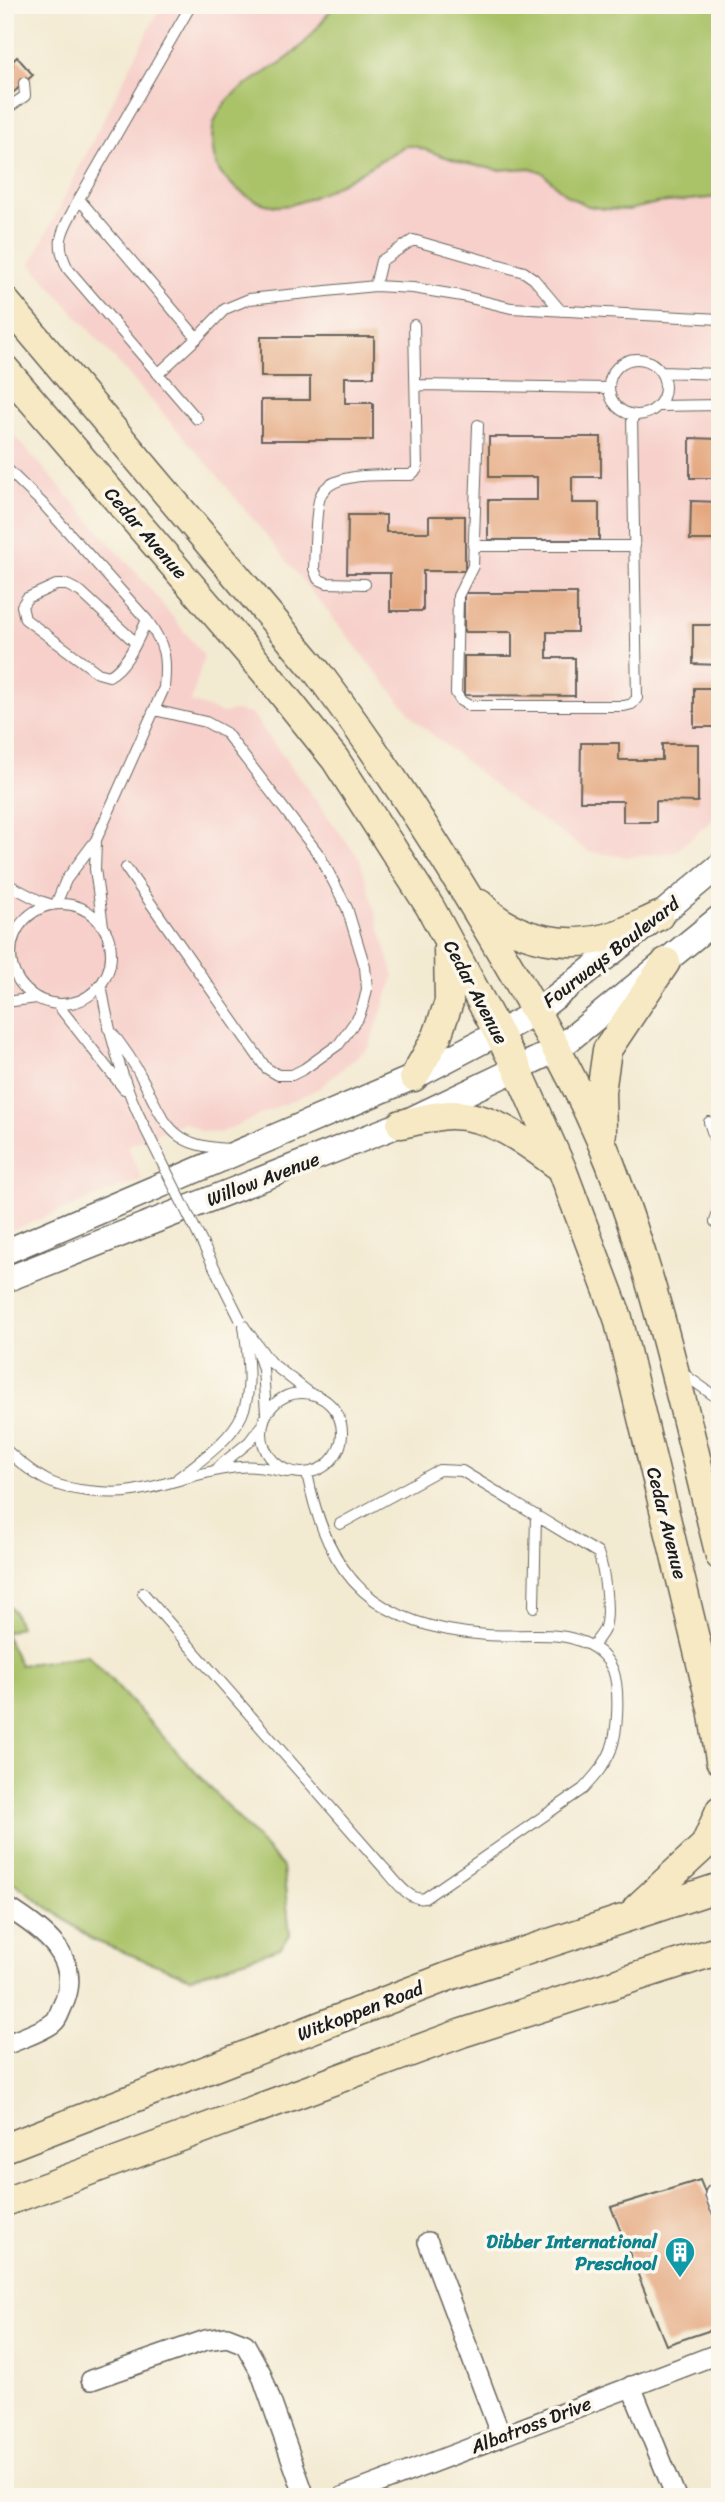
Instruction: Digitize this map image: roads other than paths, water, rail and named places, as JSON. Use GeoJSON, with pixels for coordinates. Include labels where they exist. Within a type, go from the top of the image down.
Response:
{"type":"FeatureCollection","features":[{"type":"Feature","properties":{"kind":"main road","name":"Cedar Avenue"},"geometry":{"type":"LineString","coordinates":[[5,300],[318,673],[367,737],[461,884],[558,1049],[610,1163],[657,1305],[720,1556]]}},
{"type":"Feature","properties":{"kind":"main road","name":"Cedar Avenue"},"geometry":{"type":"LineString","coordinates":[[5,369],[16,388],[266,673],[335,759],[430,907],[517,1068],[562,1169],[618,1318],[716,1721],[720,1760]]}},
{"type":"Feature","properties":{"kind":"main road"},"geometry":{"type":"LineString","coordinates":[[461,884],[485,910],[502,923],[519,933],[539,938],[564,942],[589,940],[616,935],[659,916]]}},
{"type":"Feature","properties":{"kind":"main road"},"geometry":{"type":"LineString","coordinates":[[414,1077],[436,1036],[449,1002],[447,940]]}},
{"type":"Feature","properties":{"kind":"main road"},"geometry":{"type":"LineString","coordinates":[[610,1163],[600,1126],[601,1092],[607,1050],[666,962]]}},
{"type":"Feature","properties":{"kind":"main road"},"geometry":{"type":"LineString","coordinates":[[401,1124],[449,1115],[478,1119],[501,1127],[562,1169]]}},
{"type":"Feature","properties":{"kind":"main road"},"geometry":{"type":"LineString","coordinates":[[629,1915],[705,1845],[720,1810]]}},
{"type":"Feature","properties":{"kind":"main road","name":"Witkoppen Road"},"geometry":{"type":"LineString","coordinates":[[5,2148],[452,1975],[720,1887]]}},
{"type":"Feature","properties":{"kind":"main road"},"geometry":{"type":"LineString","coordinates":[[5,2202],[462,2033],[720,1950]]}},
{"type":"Feature","properties":{"kind":"street","name":"Fourways Boulevard"},"geometry":{"type":"LineString","coordinates":[[498,1033],[536,1012],[720,865]]}},
{"type":"Feature","properties":{"kind":"street","name":"Fourways Boulevard"},"geometry":{"type":"LineString","coordinates":[[517,1068],[558,1049],[720,917]]}},
{"type":"Feature","properties":{"kind":"street","name":"Willow Avenue"},"geometry":{"type":"LineString","coordinates":[[5,1252],[414,1077],[498,1033]]}},
{"type":"Feature","properties":{"kind":"street","name":"Willow Avenue"},"geometry":{"type":"LineString","coordinates":[[6,1280],[401,1124],[517,1068]]}},
{"type":"Feature","properties":{"kind":"street"},"geometry":{"type":"LineString","coordinates":[[5,1906],[37,1926],[60,1952],[70,1983],[66,2000],[54,2022],[5,2045]]}},
{"type":"Feature","properties":{"kind":"street"},"geometry":{"type":"LineString","coordinates":[[428,2242],[501,2436]]}},
{"type":"Feature","properties":{"kind":"street"},"geometry":{"type":"LineString","coordinates":[[91,2380],[206,2340],[227,2337],[245,2344],[261,2373],[305,2497]]}},
{"type":"Feature","properties":{"kind":"street","name":"Albatross Drive"},"geometry":{"type":"LineString","coordinates":[[342,2497],[720,2353]]}},
{"type":"Feature","properties":{"kind":"street"},"geometry":{"type":"LineString","coordinates":[[631,2386],[676,2497]]}},
{"type":"Feature","properties":{"kind":"lane"},"geometry":{"type":"LineString","coordinates":[[191,5],[79,199],[64,229],[60,254],[68,270],[197,419]]}},
{"type":"Feature","properties":{"kind":"lane"},"geometry":{"type":"LineString","coordinates":[[5,110],[25,96],[24,83]]}},
{"type":"Feature","properties":{"kind":"lane"},"geometry":{"type":"LineString","coordinates":[[79,199],[197,338]]}},
{"type":"Feature","properties":{"kind":"lane"},"geometry":{"type":"LineString","coordinates":[[375,286],[381,261],[413,240],[524,272],[534,279],[561,311]]}},
{"type":"Feature","properties":{"kind":"lane"},"geometry":{"type":"LineString","coordinates":[[158,374],[225,309],[249,299],[375,286],[413,288],[511,308],[720,319]]}},
{"type":"Feature","properties":{"kind":"lane"},"geometry":{"type":"LineString","coordinates":[[365,584],[327,583],[318,579],[314,569],[319,498],[334,481],[345,478],[411,475],[418,469],[414,326]]}},
{"type":"Feature","properties":{"kind":"lane"},"geometry":{"type":"LineString","coordinates":[[661,372],[665,389],[658,405],[651,412],[632,415],[615,406],[608,388],[614,370],[629,360],[647,361],[661,372],[720,374]]}},
{"type":"Feature","properties":{"kind":"lane"},"geometry":{"type":"LineString","coordinates":[[416,385],[608,388]]}},
{"type":"Feature","properties":{"kind":"lane"},"geometry":{"type":"LineString","coordinates":[[658,405],[720,405]]}},
{"type":"Feature","properties":{"kind":"lane"},"geometry":{"type":"LineString","coordinates":[[478,425],[472,566],[458,596],[456,693],[461,701],[470,706],[624,706],[632,704],[637,698],[632,415]]}},
{"type":"Feature","properties":{"kind":"lane"},"geometry":{"type":"LineString","coordinates":[[5,467],[44,505],[148,620],[158,635],[167,662],[164,688],[96,840],[66,880],[54,904],[37,910],[25,919],[16,932],[8,962],[25,989],[37,998],[57,1004],[89,996],[101,984],[108,971],[111,955],[103,926],[95,869],[96,840]]}},
{"type":"Feature","properties":{"kind":"lane"},"geometry":{"type":"LineString","coordinates":[[473,545],[635,546]]}},
{"type":"Feature","properties":{"kind":"lane"},"geometry":{"type":"LineString","coordinates":[[136,643],[81,592],[67,585],[56,585],[27,598],[22,606],[24,619],[98,673],[109,676],[118,671],[136,643],[148,620]]}},
{"type":"Feature","properties":{"kind":"lane"},"geometry":{"type":"LineString","coordinates":[[126,868],[266,1068],[278,1075],[292,1075],[339,1044],[359,1016],[367,989],[365,967],[347,908],[320,856],[226,733],[206,722],[154,710]]}},
{"type":"Feature","properties":{"kind":"lane"},"geometry":{"type":"LineString","coordinates":[[5,883],[40,901],[74,906],[90,913],[103,926]]}},
{"type":"Feature","properties":{"kind":"lane"},"geometry":{"type":"LineString","coordinates":[[5,924],[11,947]]}},
{"type":"Feature","properties":{"kind":"lane"},"geometry":{"type":"LineString","coordinates":[[101,984],[108,1028],[128,1095]]}},
{"type":"Feature","properties":{"kind":"lane"},"geometry":{"type":"LineString","coordinates":[[5,1002],[37,998]]}},
{"type":"Feature","properties":{"kind":"lane"},"geometry":{"type":"LineString","coordinates":[[57,1004],[128,1095],[242,1323],[270,1362],[311,1394]]}},
{"type":"Feature","properties":{"kind":"lane"},"geometry":{"type":"LineString","coordinates":[[108,1028],[128,1053],[164,1122],[175,1134],[201,1146],[229,1149],[253,1147]]}},
{"type":"Feature","properties":{"kind":"lane"},"geometry":{"type":"LineString","coordinates":[[709,1122],[720,1156]]}},
{"type":"Feature","properties":{"kind":"lane"},"geometry":{"type":"LineString","coordinates":[[720,1204],[715,1222],[720,1221]]}},
{"type":"Feature","properties":{"kind":"lane"},"geometry":{"type":"LineString","coordinates":[[175,1480],[227,1438],[246,1407],[249,1370],[242,1323]]}},
{"type":"Feature","properties":{"kind":"lane"},"geometry":{"type":"LineString","coordinates":[[254,1340],[263,1368],[266,1413]]}},
{"type":"Feature","properties":{"kind":"lane"},"geometry":{"type":"LineString","coordinates":[[672,1366],[720,1400]]}},
{"type":"Feature","properties":{"kind":"lane"},"geometry":{"type":"LineString","coordinates":[[5,1449],[25,1467],[49,1482],[74,1488],[131,1492],[241,1466],[307,1473],[327,1465],[336,1455],[341,1443],[340,1418],[323,1398],[298,1393],[286,1396],[275,1402],[266,1413],[261,1426],[249,1442],[214,1471]]}},
{"type":"Feature","properties":{"kind":"lane"},"geometry":{"type":"LineString","coordinates":[[261,1426],[261,1440],[266,1454],[287,1472]]}},
{"type":"Feature","properties":{"kind":"lane"},"geometry":{"type":"LineString","coordinates":[[340,1524],[439,1470],[462,1471],[598,1553],[602,1563],[606,1616],[604,1629],[593,1646]]}},
{"type":"Feature","properties":{"kind":"lane"},"geometry":{"type":"LineString","coordinates":[[143,1593],[412,1897],[419,1899],[450,1881],[583,1788],[600,1770],[611,1749],[616,1724],[613,1672],[604,1656],[593,1646],[574,1638],[456,1632],[425,1626],[379,1604],[367,1596],[329,1547],[314,1511],[307,1473]]}},
{"type":"Feature","properties":{"kind":"lane"},"geometry":{"type":"LineString","coordinates":[[708,1509],[720,1474]]}},
{"type":"Feature","properties":{"kind":"lane"},"geometry":{"type":"LineString","coordinates":[[534,1607],[536,1515]]}},
{"type":"Feature","properties":{"kind":"place","name":"Dibber International Preschool"},"geometry":{"type":"Point","coordinates":[680,2279]}}]}
